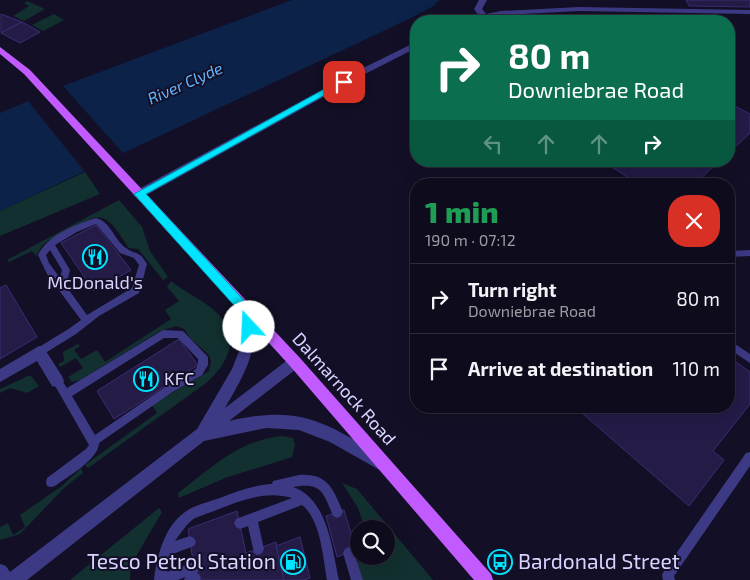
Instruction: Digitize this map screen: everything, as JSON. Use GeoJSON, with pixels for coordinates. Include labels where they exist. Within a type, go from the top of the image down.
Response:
{"type":"FeatureCollection","features":[{"type":"Feature","properties":{"kind":"main road","name":"Dalmarnock Road"},"geometry":{"type":"LineString","coordinates":[[0,50],[27,72],[295,362],[485,580]]}},
{"type":"Feature","properties":{"kind":"street"},"geometry":{"type":"LineString","coordinates":[[482,15],[478,9],[483,0]]}},
{"type":"Feature","properties":{"kind":"street"},"geometry":{"type":"LineString","coordinates":[[566,0],[570,9]]}},
{"type":"Feature","properties":{"kind":"street"},"geometry":{"type":"LineString","coordinates":[[491,15],[523,11],[570,9],[750,12]]}},
{"type":"Feature","properties":{"kind":"street"},"geometry":{"type":"LineString","coordinates":[[139,194],[410,48]]}},
{"type":"Feature","properties":{"kind":"street"},"geometry":{"type":"LineString","coordinates":[[200,435],[232,380],[246,348],[249,337],[246,311]]}},
{"type":"Feature","properties":{"kind":"street"},"geometry":{"type":"LineString","coordinates":[[0,376],[39,352],[57,382]]}},
{"type":"Feature","properties":{"kind":"street"},"geometry":{"type":"LineString","coordinates":[[13,580],[295,362]]}},
{"type":"Feature","properties":{"kind":"street"},"geometry":{"type":"LineString","coordinates":[[200,435],[264,422],[297,422],[318,429],[386,466]]}},
{"type":"Feature","properties":{"kind":"street"},"geometry":{"type":"LineString","coordinates":[[0,572],[6,580]]}},
{"type":"Feature","properties":{"kind":"lane"},"geometry":{"type":"LineString","coordinates":[[523,11],[525,15]]}},
{"type":"Feature","properties":{"kind":"lane"},"geometry":{"type":"LineString","coordinates":[[39,352],[136,290],[143,264],[137,256],[122,251],[100,222],[91,222],[50,243],[44,249],[42,255],[52,274],[81,311],[86,321]]}},
{"type":"Feature","properties":{"kind":"lane"},"geometry":{"type":"LineString","coordinates":[[50,243],[66,270],[62,285]]}},
{"type":"Feature","properties":{"kind":"lane"},"geometry":{"type":"LineString","coordinates":[[735,254],[750,253]]}},
{"type":"Feature","properties":{"kind":"lane"},"geometry":{"type":"LineString","coordinates":[[65,395],[163,334],[180,334],[203,357],[203,365],[199,372],[168,390],[94,441]]}},
{"type":"Feature","properties":{"kind":"lane"},"geometry":{"type":"LineString","coordinates":[[735,348],[750,359]]}},
{"type":"Feature","properties":{"kind":"lane"},"geometry":{"type":"LineString","coordinates":[[51,482],[94,449],[94,441],[57,382]]}},
{"type":"Feature","properties":{"kind":"lane"},"geometry":{"type":"LineString","coordinates":[[670,580],[668,575],[750,457]]}},
{"type":"Feature","properties":{"kind":"lane"},"geometry":{"type":"LineString","coordinates":[[193,575],[161,580],[165,551],[183,520],[190,515],[270,487],[309,478],[321,484],[332,497],[337,512]]}},
{"type":"Feature","properties":{"kind":"lane"},"geometry":{"type":"LineString","coordinates":[[270,487],[285,488],[304,499],[321,525],[333,580]]}},
{"type":"Feature","properties":{"kind":"lane"},"geometry":{"type":"LineString","coordinates":[[240,523],[304,499]]}},
{"type":"Feature","properties":{"kind":"lane"},"geometry":{"type":"LineString","coordinates":[[252,519],[258,549]]}},
{"type":"Feature","properties":{"kind":"lane"},"geometry":{"type":"LineString","coordinates":[[165,551],[190,542]]}},
{"type":"Feature","properties":{"kind":"lane"},"geometry":{"type":"LineString","coordinates":[[349,553],[357,580]]}},
{"type":"Feature","properties":{"kind":"green space"},"geometry":{"type":"Polygon","coordinates":[[[27,1],[45,9],[24,21],[13,16],[29,6],[24,3],[27,1]]]}},
{"type":"Feature","properties":{"kind":"green space"},"geometry":{"type":"Polygon","coordinates":[[[54,14],[64,20],[43,31],[32,25],[54,14]]]}},
{"type":"Feature","properties":{"kind":"green space"},"geometry":{"type":"Polygon","coordinates":[[[85,172],[100,194],[0,236],[0,211],[85,172]]]}},
{"type":"Feature","properties":{"kind":"green space"},"geometry":{"type":"Polygon","coordinates":[[[119,200],[142,227],[150,251],[168,277],[163,280],[138,249],[129,248],[110,222],[99,218],[93,218],[48,241],[42,246],[36,256],[32,251],[9,262],[7,260],[119,200]]]}},
{"type":"Feature","properties":{"kind":"green space"},"geometry":{"type":"Polygon","coordinates":[[[171,281],[206,304],[225,323],[230,343],[228,353],[216,373],[206,383],[88,468],[85,465],[157,413],[152,405],[209,371],[211,362],[209,355],[191,339],[184,329],[176,326],[160,331],[80,380],[72,382],[68,377],[83,368],[76,358],[60,367],[58,364],[64,361],[63,352],[78,344],[80,346],[74,350],[81,359],[97,350],[105,362],[171,319],[165,310],[179,301],[167,287],[171,281]]]}},
{"type":"Feature","properties":{"kind":"green space"},"geometry":{"type":"Polygon","coordinates":[[[31,376],[39,386],[27,393],[10,388],[0,393],[0,389],[31,376]]]}},
{"type":"Feature","properties":{"kind":"green space"},"geometry":{"type":"Polygon","coordinates":[[[282,436],[293,438],[295,445],[292,457],[225,478],[179,498],[178,493],[214,465],[239,449],[252,443],[282,436]]]}},
{"type":"Feature","properties":{"kind":"green space"},"geometry":{"type":"Polygon","coordinates":[[[81,468],[83,473],[65,487],[20,534],[0,540],[0,527],[8,523],[13,535],[25,527],[20,515],[62,486],[81,468]]]}},
{"type":"Feature","properties":{"kind":"green space"},"geometry":{"type":"Polygon","coordinates":[[[342,483],[357,489],[383,520],[362,520],[358,508],[342,483]]]}},
{"type":"Feature","properties":{"kind":"green space"},"geometry":{"type":"Polygon","coordinates":[[[159,508],[162,512],[131,565],[130,580],[70,580],[159,508]]]}},
{"type":"Feature","properties":{"kind":"green space"},"geometry":{"type":"Polygon","coordinates":[[[395,534],[433,580],[362,580],[358,565],[395,565],[395,534]]]}},
{"type":"Feature","properties":{"kind":"water","name":"River Clyde"},"geometry":{"type":"Polygon","coordinates":[[[292,0],[439,0],[434,6],[417,15],[410,15],[409,19],[0,211],[0,113],[63,86],[292,0]]]}},
{"type":"Feature","properties":{"kind":"pier"},"geometry":{"type":"Polygon","coordinates":[[[63,86],[123,153],[85,172],[28,101],[63,86]]]}},
{"type":"Feature","properties":{"kind":"building"},"geometry":{"type":"Polygon","coordinates":[[[686,0],[750,0],[750,7],[689,6],[686,0]]]}},
{"type":"Feature","properties":{"kind":"building"},"geometry":{"type":"Polygon","coordinates":[[[1,14],[22,22],[1,33],[1,14]]]}},
{"type":"Feature","properties":{"kind":"building"},"geometry":{"type":"Polygon","coordinates":[[[22,22],[40,32],[20,43],[1,33],[22,22]]]}},
{"type":"Feature","properties":{"kind":"building"},"geometry":{"type":"Polygon","coordinates":[[[735,106],[750,114],[750,133],[735,147],[735,106]]]}},
{"type":"Feature","properties":{"kind":"building"},"geometry":{"type":"Polygon","coordinates":[[[612,167],[713,167],[701,178],[629,178],[612,167]]]}},
{"type":"Feature","properties":{"kind":"building","name":"McDonald's"},"geometry":{"type":"Polygon","coordinates":[[[96,225],[131,270],[94,291],[61,243],[96,225]]]}},
{"type":"Feature","properties":{"kind":"building"},"geometry":{"type":"Polygon","coordinates":[[[6,285],[37,337],[0,359],[0,288],[6,285]]]}},
{"type":"Feature","properties":{"kind":"building","name":"KFC"},"geometry":{"type":"Polygon","coordinates":[[[179,339],[198,365],[114,419],[97,391],[179,339]]]}},
{"type":"Feature","properties":{"kind":"building"},"geometry":{"type":"Polygon","coordinates":[[[735,361],[750,372],[750,404],[713,451],[724,460],[689,506],[582,413],[735,413],[735,361]]]}},
{"type":"Feature","properties":{"kind":"building"},"geometry":{"type":"Polygon","coordinates":[[[344,510],[350,530],[350,552],[337,557],[326,516],[344,510]]]}},
{"type":"Feature","properties":{"kind":"building"},"geometry":{"type":"Polygon","coordinates":[[[237,511],[246,553],[276,542],[284,580],[196,580],[188,529],[237,511]]]}},
{"type":"Feature","properties":{"kind":"building","name":"Tesco Petrol Station"},"geometry":{"type":"Polygon","coordinates":[[[300,537],[310,578],[304,580],[284,580],[276,546],[300,537]]]}},
{"type":"Feature","properties":{"kind":"place","name":"McDonald's"},"geometry":{"type":"Point","coordinates":[95,257]}},
{"type":"Feature","properties":{"kind":"place","name":"KFC"},"geometry":{"type":"Point","coordinates":[146,379]}},
{"type":"Feature","properties":{"kind":"place","name":"Tesco Petrol Station"},"geometry":{"type":"Point","coordinates":[293,562]}},
{"type":"Feature","properties":{"kind":"place","name":"Bardonald Street"},"geometry":{"type":"Point","coordinates":[500,562]}},
{"type":"Feature","properties":{"kind":"route"},"geometry":{"type":"LineString","coordinates":[[249,327],[246,311],[139,194],[344,82]]}}]}
